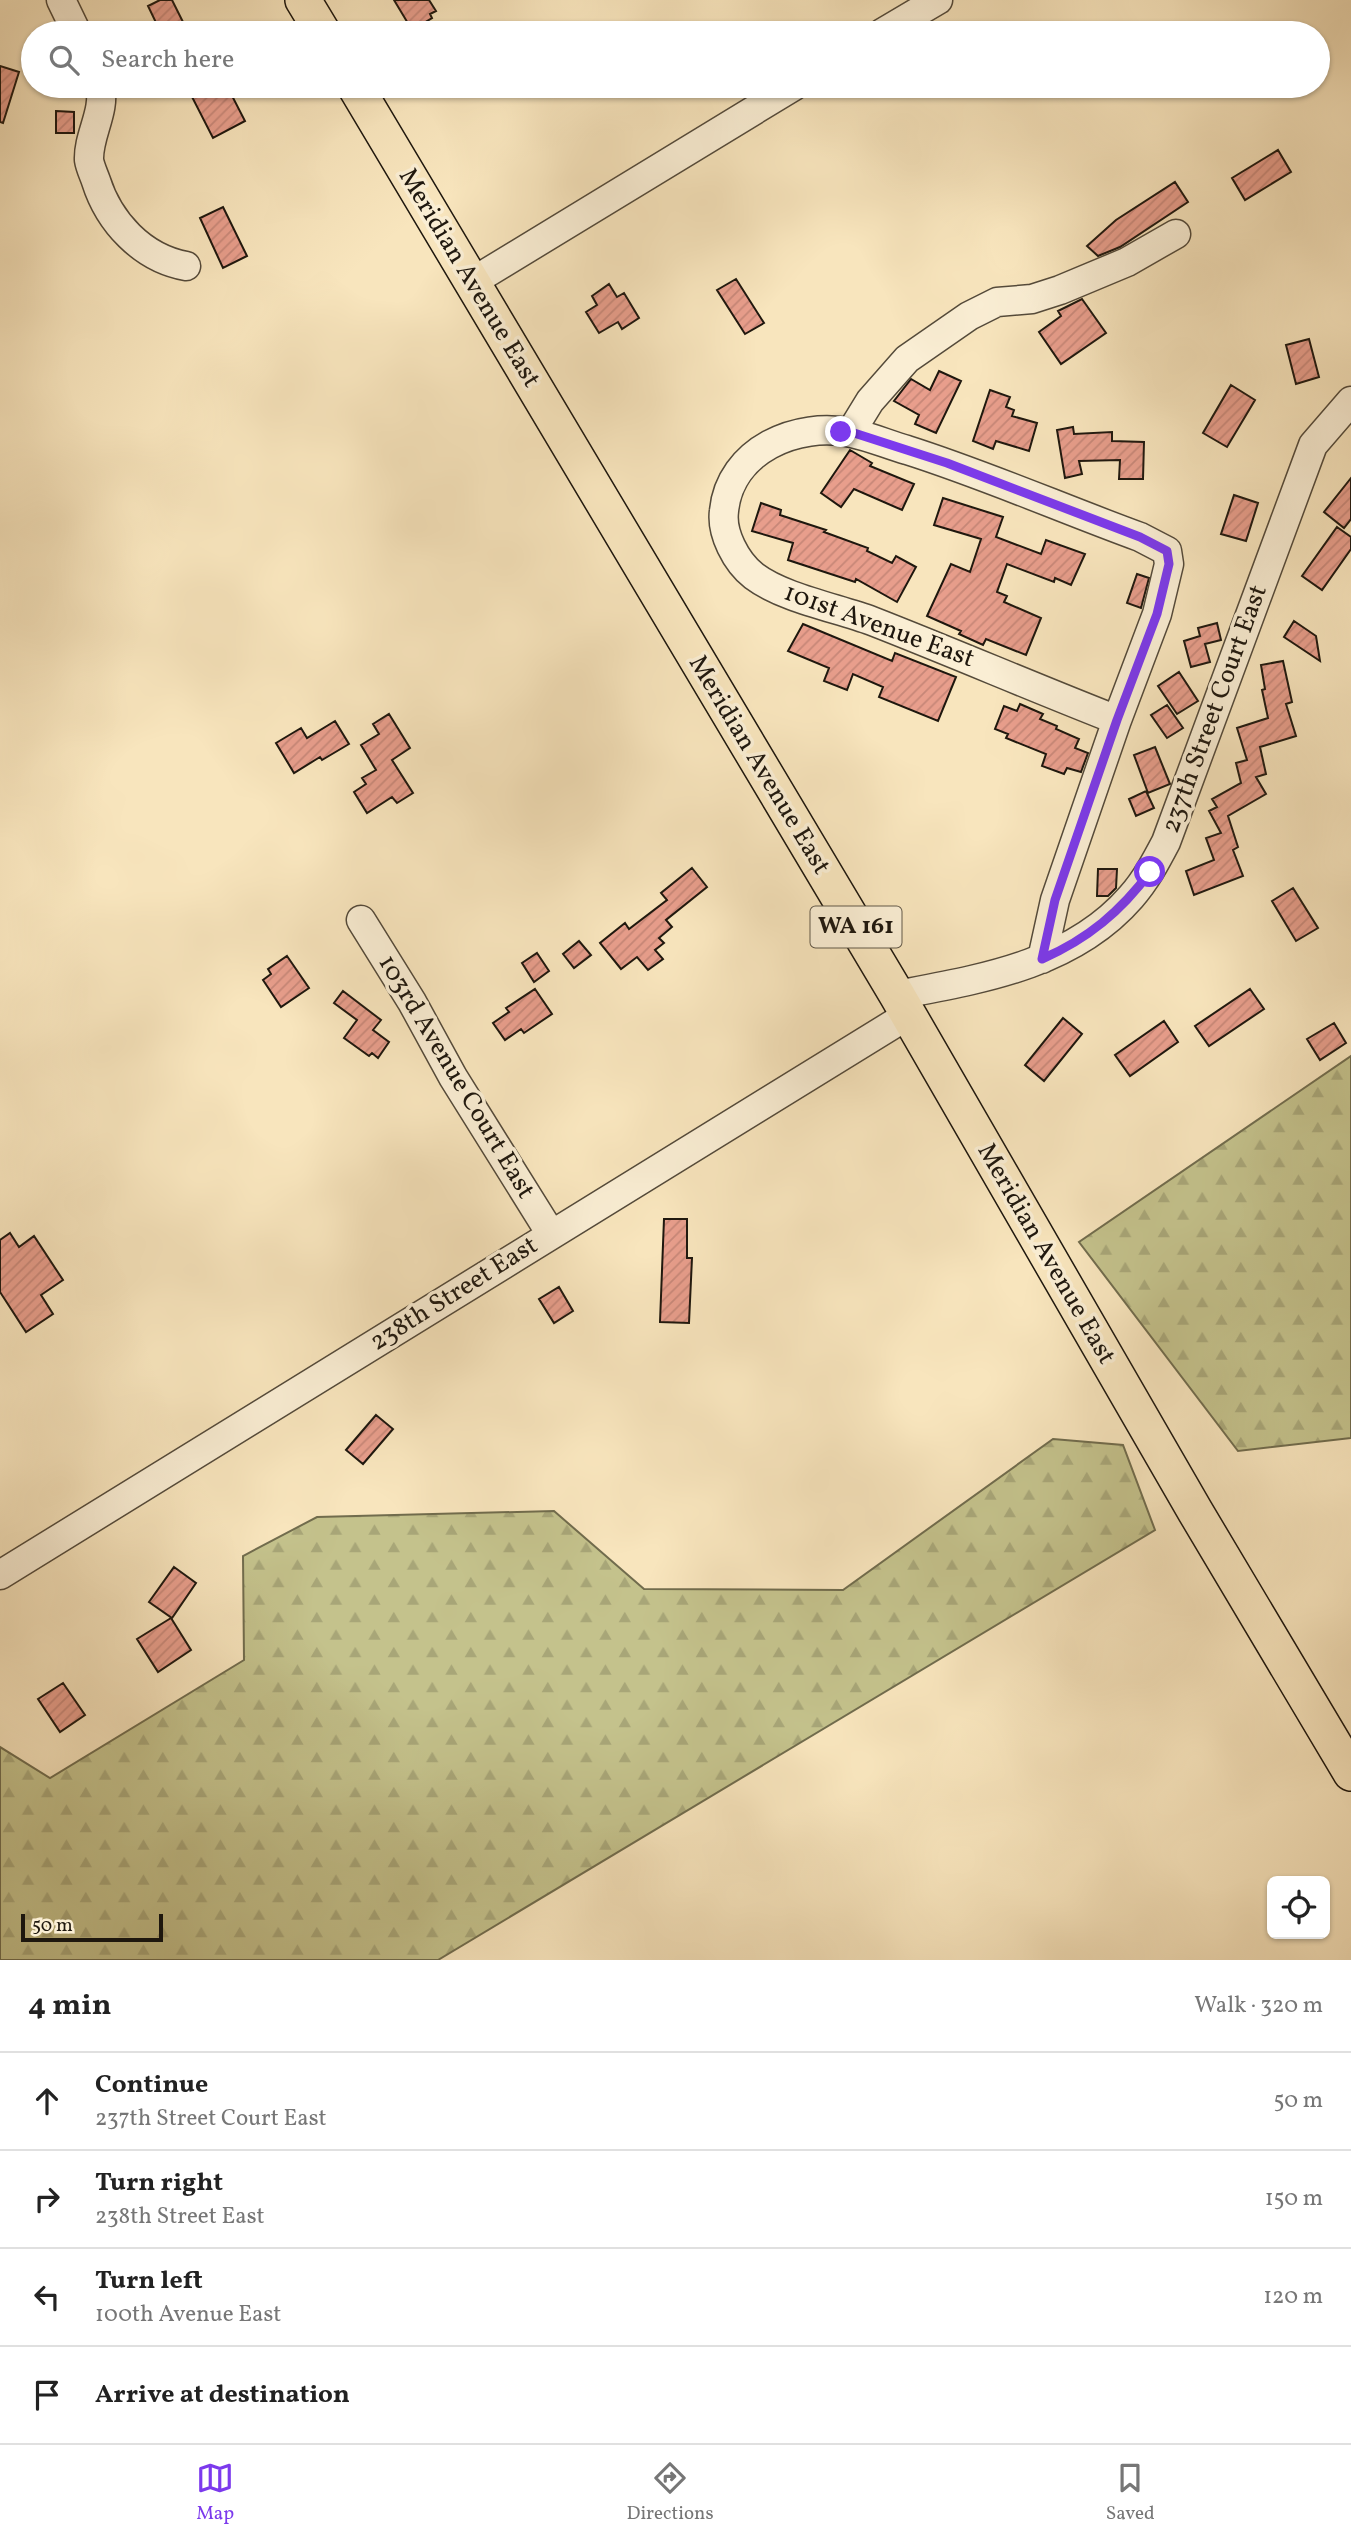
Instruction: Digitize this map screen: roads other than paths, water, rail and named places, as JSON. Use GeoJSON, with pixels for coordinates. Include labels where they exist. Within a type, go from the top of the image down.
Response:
{"type":"FeatureCollection","features":[{"type":"Feature","properties":{"kind":"main road"},"geometry":{"type":"LineString","coordinates":[[303,0],[316,21]]}},
{"type":"Feature","properties":{"kind":"main road","name":"Meridian Avenue East"},"geometry":{"type":"LineString","coordinates":[[362,98],[902,1005],[1195,1511],[1351,1773]]}},
{"type":"Feature","properties":{"kind":"street"},"geometry":{"type":"LineString","coordinates":[[61,0],[71,21]]}},
{"type":"Feature","properties":{"kind":"street"},"geometry":{"type":"LineString","coordinates":[[902,21],[938,0]]}},
{"type":"Feature","properties":{"kind":"street"},"geometry":{"type":"LineString","coordinates":[[103,98],[89,161],[101,197],[116,222],[129,236],[164,259],[186,266]]}},
{"type":"Feature","properties":{"kind":"street"},"geometry":{"type":"LineString","coordinates":[[472,282],[774,98]]}},
{"type":"Feature","properties":{"kind":"street"},"geometry":{"type":"LineString","coordinates":[[1042,959],[1055,900],[1157,614],[1169,564],[1167,551],[1140,537],[947,463],[851,432],[870,401],[907,359],[969,316],[997,302],[1032,299],[1060,290],[1127,262],[1176,234]]}},
{"type":"Feature","properties":{"kind":"street","name":"237th Street Court East"},"geometry":{"type":"LineString","coordinates":[[902,1005],[958,983],[1042,959],[1091,933],[1132,896],[1156,862],[1166,842],[1313,445],[1351,401]]}},
{"type":"Feature","properties":{"kind":"street","name":"101st Avenue East"},"geometry":{"type":"LineString","coordinates":[[851,432],[804,432],[784,437],[765,446],[742,468],[728,494],[723,519],[725,532],[752,575],[776,589],[954,652],[1117,720]]}},
{"type":"Feature","properties":{"kind":"street","name":"103rd Avenue Court East"},"geometry":{"type":"LineString","coordinates":[[361,920],[412,1002],[453,1077],[551,1234]]}},
{"type":"Feature","properties":{"kind":"street","name":"238th Street East"},"geometry":{"type":"LineString","coordinates":[[0,1575],[551,1234],[902,1005]]}}]}
